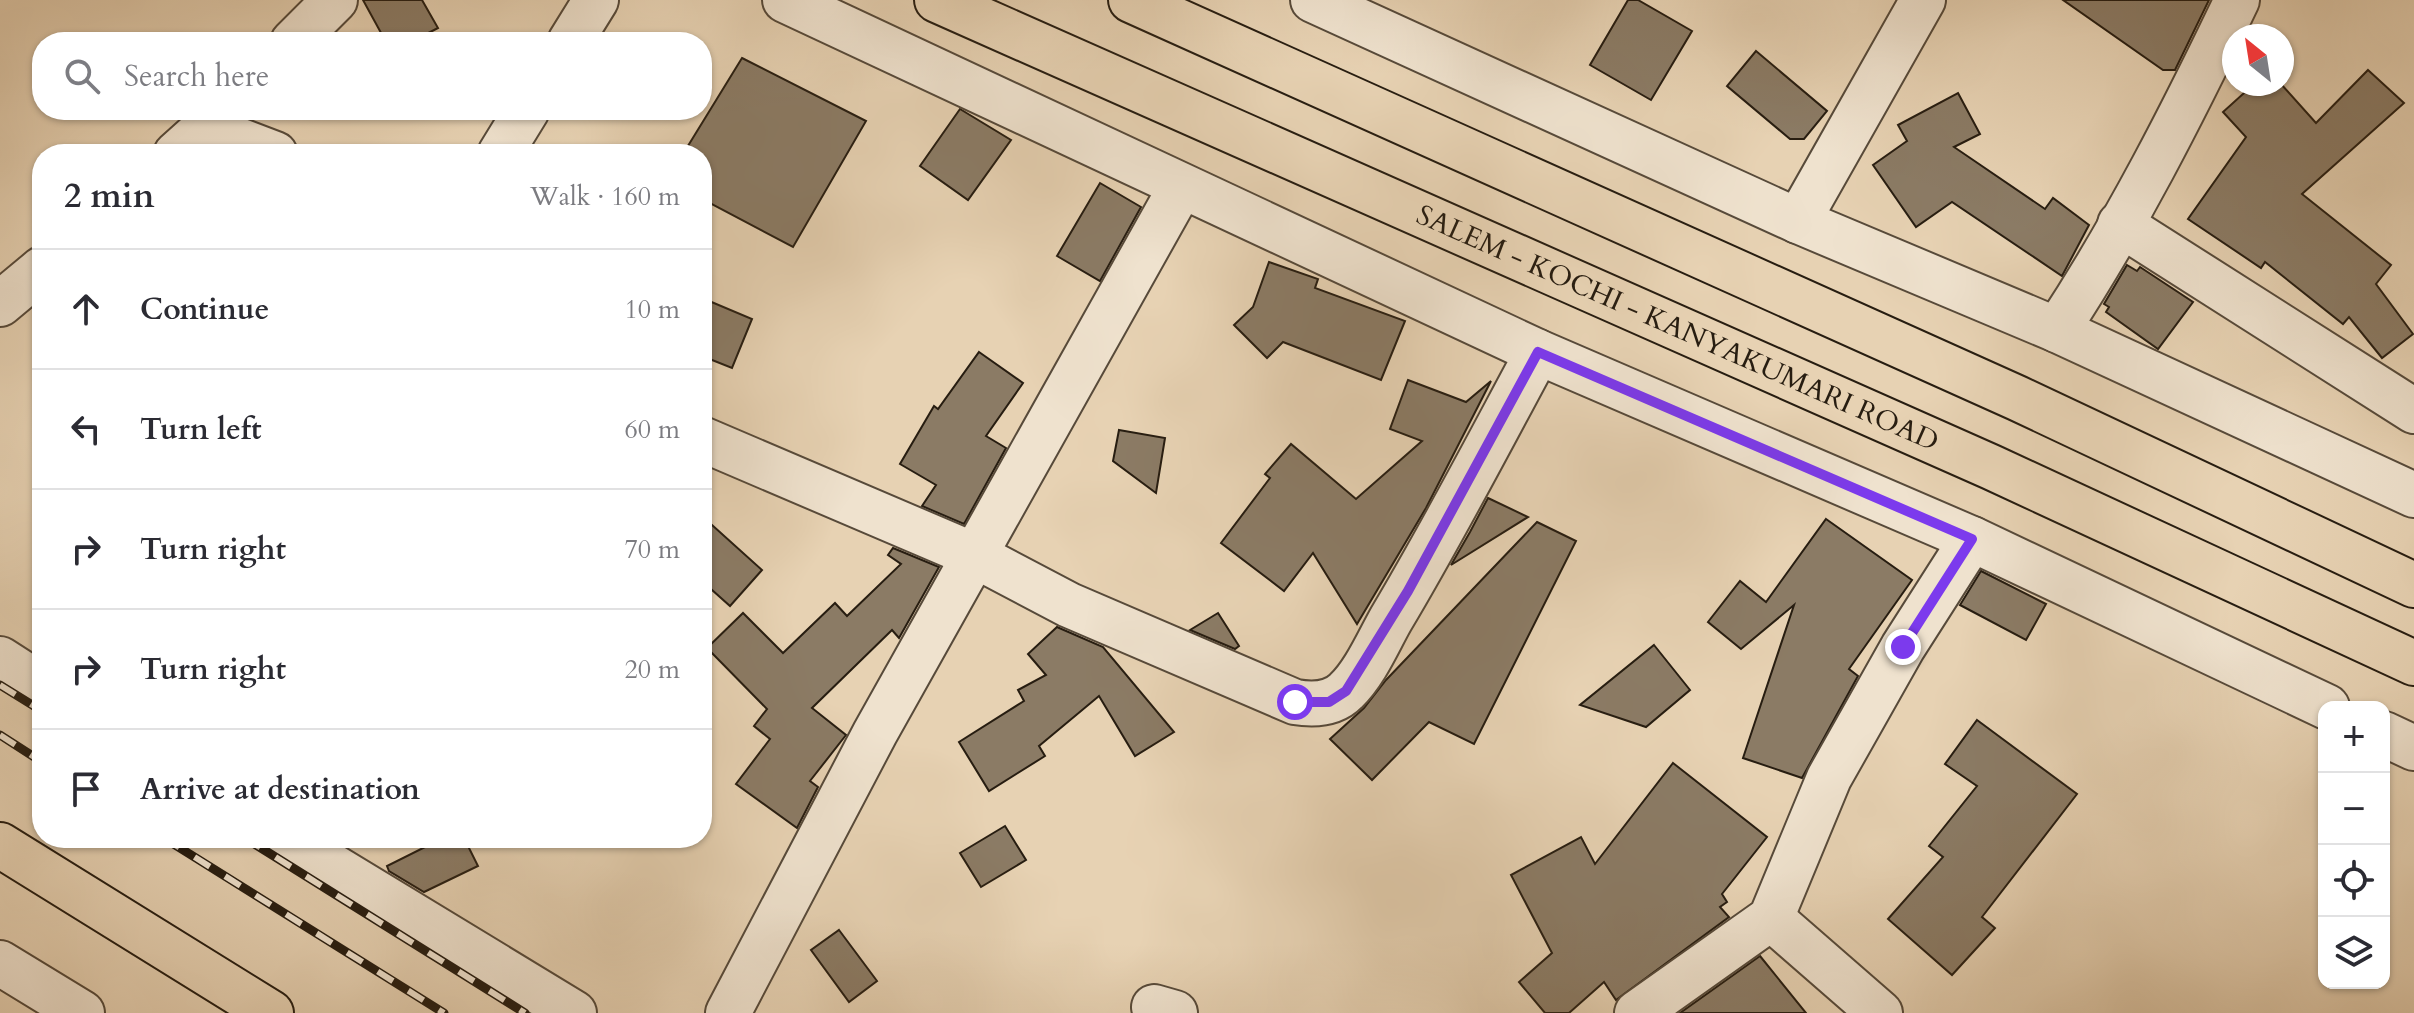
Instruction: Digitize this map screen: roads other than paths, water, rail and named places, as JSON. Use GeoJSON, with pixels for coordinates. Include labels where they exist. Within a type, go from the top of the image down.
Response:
{"type":"FeatureCollection","features":[{"type":"Feature","properties":{"kind":"main road","name":"SALEM - KOCHI - KANYAKUMARI ROAD"},"geometry":{"type":"LineString","coordinates":[[937,0],[1991,467],[2414,663]]}},
{"type":"Feature","properties":{"kind":"main road"},"geometry":{"type":"LineString","coordinates":[[1131,0],[2017,398],[2414,585]]}},
{"type":"Feature","properties":{"kind":"main road"},"geometry":{"type":"LineString","coordinates":[[0,845],[271,1013]]}},
{"type":"Feature","properties":{"kind":"street"},"geometry":{"type":"LineString","coordinates":[[303,32],[335,0]]}},
{"type":"Feature","properties":{"kind":"street"},"geometry":{"type":"LineString","coordinates":[[576,32],[596,0]]}},
{"type":"Feature","properties":{"kind":"street"},"geometry":{"type":"LineString","coordinates":[[785,0],[1538,352],[1972,539],[2318,703]]}},
{"type":"Feature","properties":{"kind":"street"},"geometry":{"type":"LineString","coordinates":[[1313,0],[1798,221],[2057,330],[2414,495]]}},
{"type":"Feature","properties":{"kind":"street"},"geometry":{"type":"LineString","coordinates":[[1798,221],[1923,0]]}},
{"type":"Feature","properties":{"kind":"street"},"geometry":{"type":"LineString","coordinates":[[2057,330],[2096,271],[2149,176],[2237,0]]}},
{"type":"Feature","properties":{"kind":"street"},"geometry":{"type":"LineString","coordinates":[[506,144],[521,120]]}},
{"type":"Feature","properties":{"kind":"street"},"geometry":{"type":"LineString","coordinates":[[202,131],[243,144]]}},
{"type":"Feature","properties":{"kind":"street"},"geometry":{"type":"LineString","coordinates":[[728,1013],[875,733],[1181,187]]}},
{"type":"Feature","properties":{"kind":"street"},"geometry":{"type":"LineString","coordinates":[[2120,224],[2414,411]]}},
{"type":"Feature","properties":{"kind":"street"},"geometry":{"type":"LineString","coordinates":[[0,304],[32,277]]}},
{"type":"Feature","properties":{"kind":"street"},"geometry":{"type":"LineString","coordinates":[[712,443],[976,556],[1069,605],[1295,702],[1329,702],[1346,691],[1400,604],[1538,352]]}},
{"type":"Feature","properties":{"kind":"street"},"geometry":{"type":"LineString","coordinates":[[1637,1013],[1771,918],[1829,778],[1903,647],[1972,539]]}},
{"type":"Feature","properties":{"kind":"street"},"geometry":{"type":"LineString","coordinates":[[0,659],[32,680]]}},
{"type":"Feature","properties":{"kind":"street"},"geometry":{"type":"LineString","coordinates":[[2390,737],[2414,748]]}},
{"type":"Feature","properties":{"kind":"street"},"geometry":{"type":"LineString","coordinates":[[302,848],[574,1013]]}},
{"type":"Feature","properties":{"kind":"street"},"geometry":{"type":"LineString","coordinates":[[1771,918],[1880,1013]]}},
{"type":"Feature","properties":{"kind":"street"},"geometry":{"type":"LineString","coordinates":[[0,963],[82,1013]]}},
{"type":"Feature","properties":{"kind":"railway"},"geometry":{"type":"LineString","coordinates":[[0,685],[32,705]]}},
{"type":"Feature","properties":{"kind":"railway"},"geometry":{"type":"LineString","coordinates":[[0,735],[32,756]]}},
{"type":"Feature","properties":{"kind":"railway"},"geometry":{"type":"LineString","coordinates":[[180,848],[444,1013]]}},
{"type":"Feature","properties":{"kind":"railway"},"geometry":{"type":"LineString","coordinates":[[261,848],[525,1013]]}}]}
